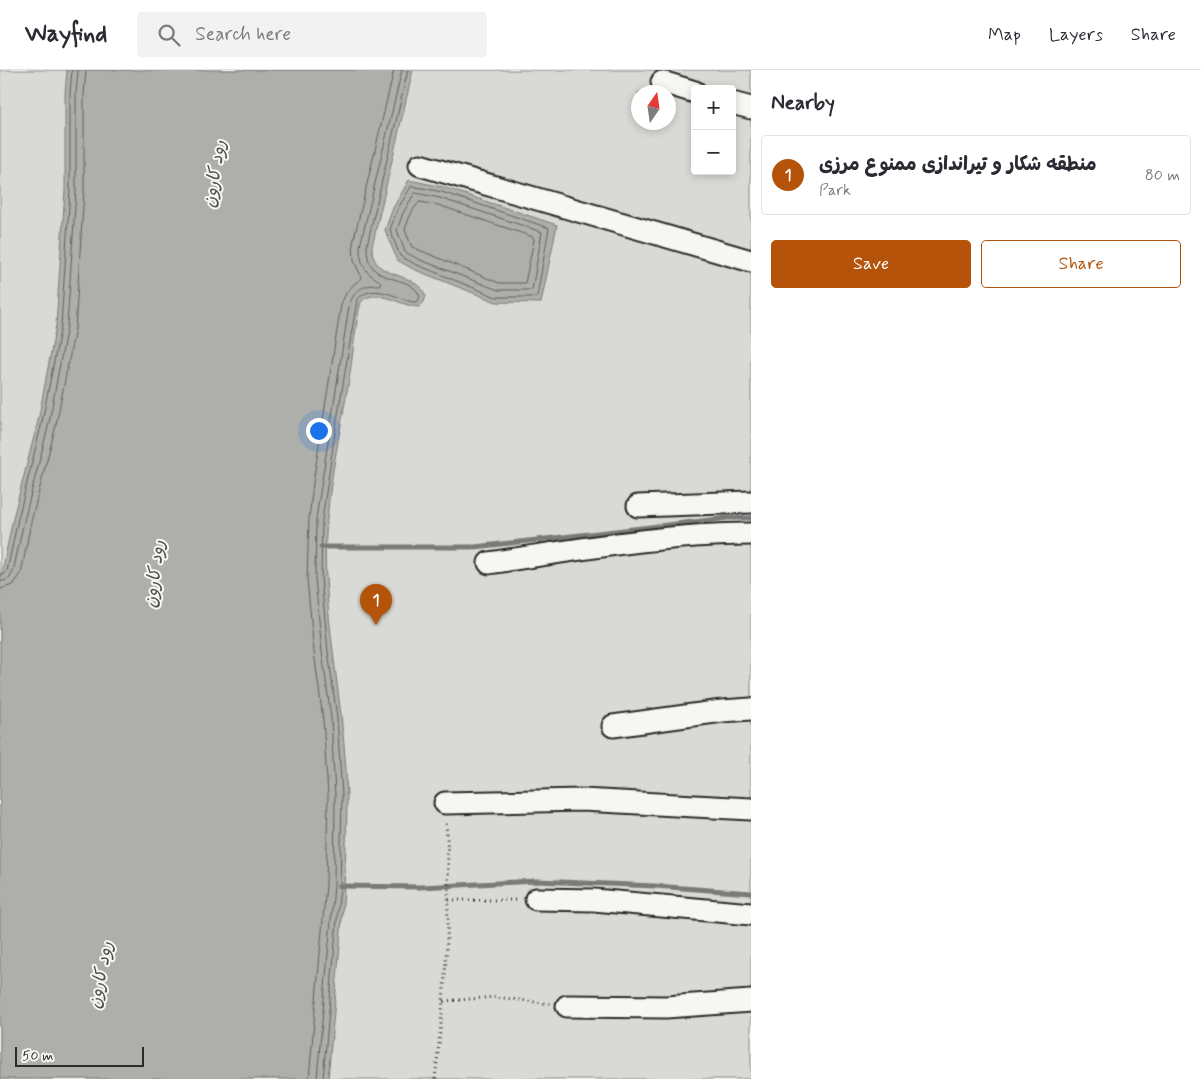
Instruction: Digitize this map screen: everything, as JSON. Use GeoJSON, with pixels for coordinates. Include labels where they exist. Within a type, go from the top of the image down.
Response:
{"type":"FeatureCollection","features":[{"type":"Feature","properties":{"kind":"street"},"geometry":{"type":"LineString","coordinates":[[662,82],[691,91]]}},
{"type":"Feature","properties":{"kind":"street"},"geometry":{"type":"LineString","coordinates":[[736,104],[751,108]]}},
{"type":"Feature","properties":{"kind":"street"},"geometry":{"type":"LineString","coordinates":[[420,165],[751,260]]}},
{"type":"Feature","properties":{"kind":"street"},"geometry":{"type":"LineString","coordinates":[[638,506],[751,502]]}},
{"type":"Feature","properties":{"kind":"street"},"geometry":{"type":"LineString","coordinates":[[489,564],[589,548],[711,534],[751,534]]}},
{"type":"Feature","properties":{"kind":"street"},"geometry":{"type":"LineString","coordinates":[[613,726],[722,711],[751,709]]}},
{"type":"Feature","properties":{"kind":"street"},"geometry":{"type":"LineString","coordinates":[[445,803],[582,800],[751,810]]}},
{"type":"Feature","properties":{"kind":"street"},"geometry":{"type":"LineString","coordinates":[[536,899],[604,901],[751,914]]}},
{"type":"Feature","properties":{"kind":"street"},"geometry":{"type":"LineString","coordinates":[[567,1006],[666,1007],[751,1002]]}},
{"type":"Feature","properties":{"kind":"path"},"geometry":{"type":"LineString","coordinates":[[436,1079],[449,934],[445,803]]}},
{"type":"Feature","properties":{"kind":"path"},"geometry":{"type":"LineString","coordinates":[[449,900],[536,899]]}},
{"type":"Feature","properties":{"kind":"path"},"geometry":{"type":"LineString","coordinates":[[444,1001],[496,998],[567,1006]]}},
{"type":"Feature","properties":{"kind":"shaded area"},"geometry":{"type":"Polygon","coordinates":[[[0,70],[751,70],[751,1079],[0,1079],[0,70]]]}},
{"type":"Feature","properties":{"kind":"water","name":"رود کارون"},"geometry":{"type":"Polygon","coordinates":[[[67,70],[413,70],[372,247],[374,258],[379,265],[386,271],[412,281],[420,287],[426,296],[424,302],[419,307],[389,298],[374,296],[361,302],[332,479],[326,528],[325,553],[328,606],[344,742],[347,797],[343,903],[328,1079],[0,1079],[0,582],[13,518],[38,421],[56,325],[65,190],[65,93],[67,70]]]}},
{"type":"Feature","properties":{"kind":"water"},"geometry":{"type":"Polygon","coordinates":[[[409,180],[443,187],[557,225],[541,303],[496,302],[413,269],[397,260],[385,230],[393,208],[409,180]]]}},
{"type":"Feature","properties":{"kind":"waterway"},"geometry":{"type":"LineString","coordinates":[[321,547],[475,547],[728,518],[751,518]]}},
{"type":"Feature","properties":{"kind":"waterway"},"geometry":{"type":"LineString","coordinates":[[339,886],[421,887],[537,881],[655,886],[751,893]]}},
{"type":"Feature","properties":{"kind":"place","name":"منطقه شکار و تیراندازی ممنوع مرزی"},"geometry":{"type":"Point","coordinates":[376,625]}}]}
